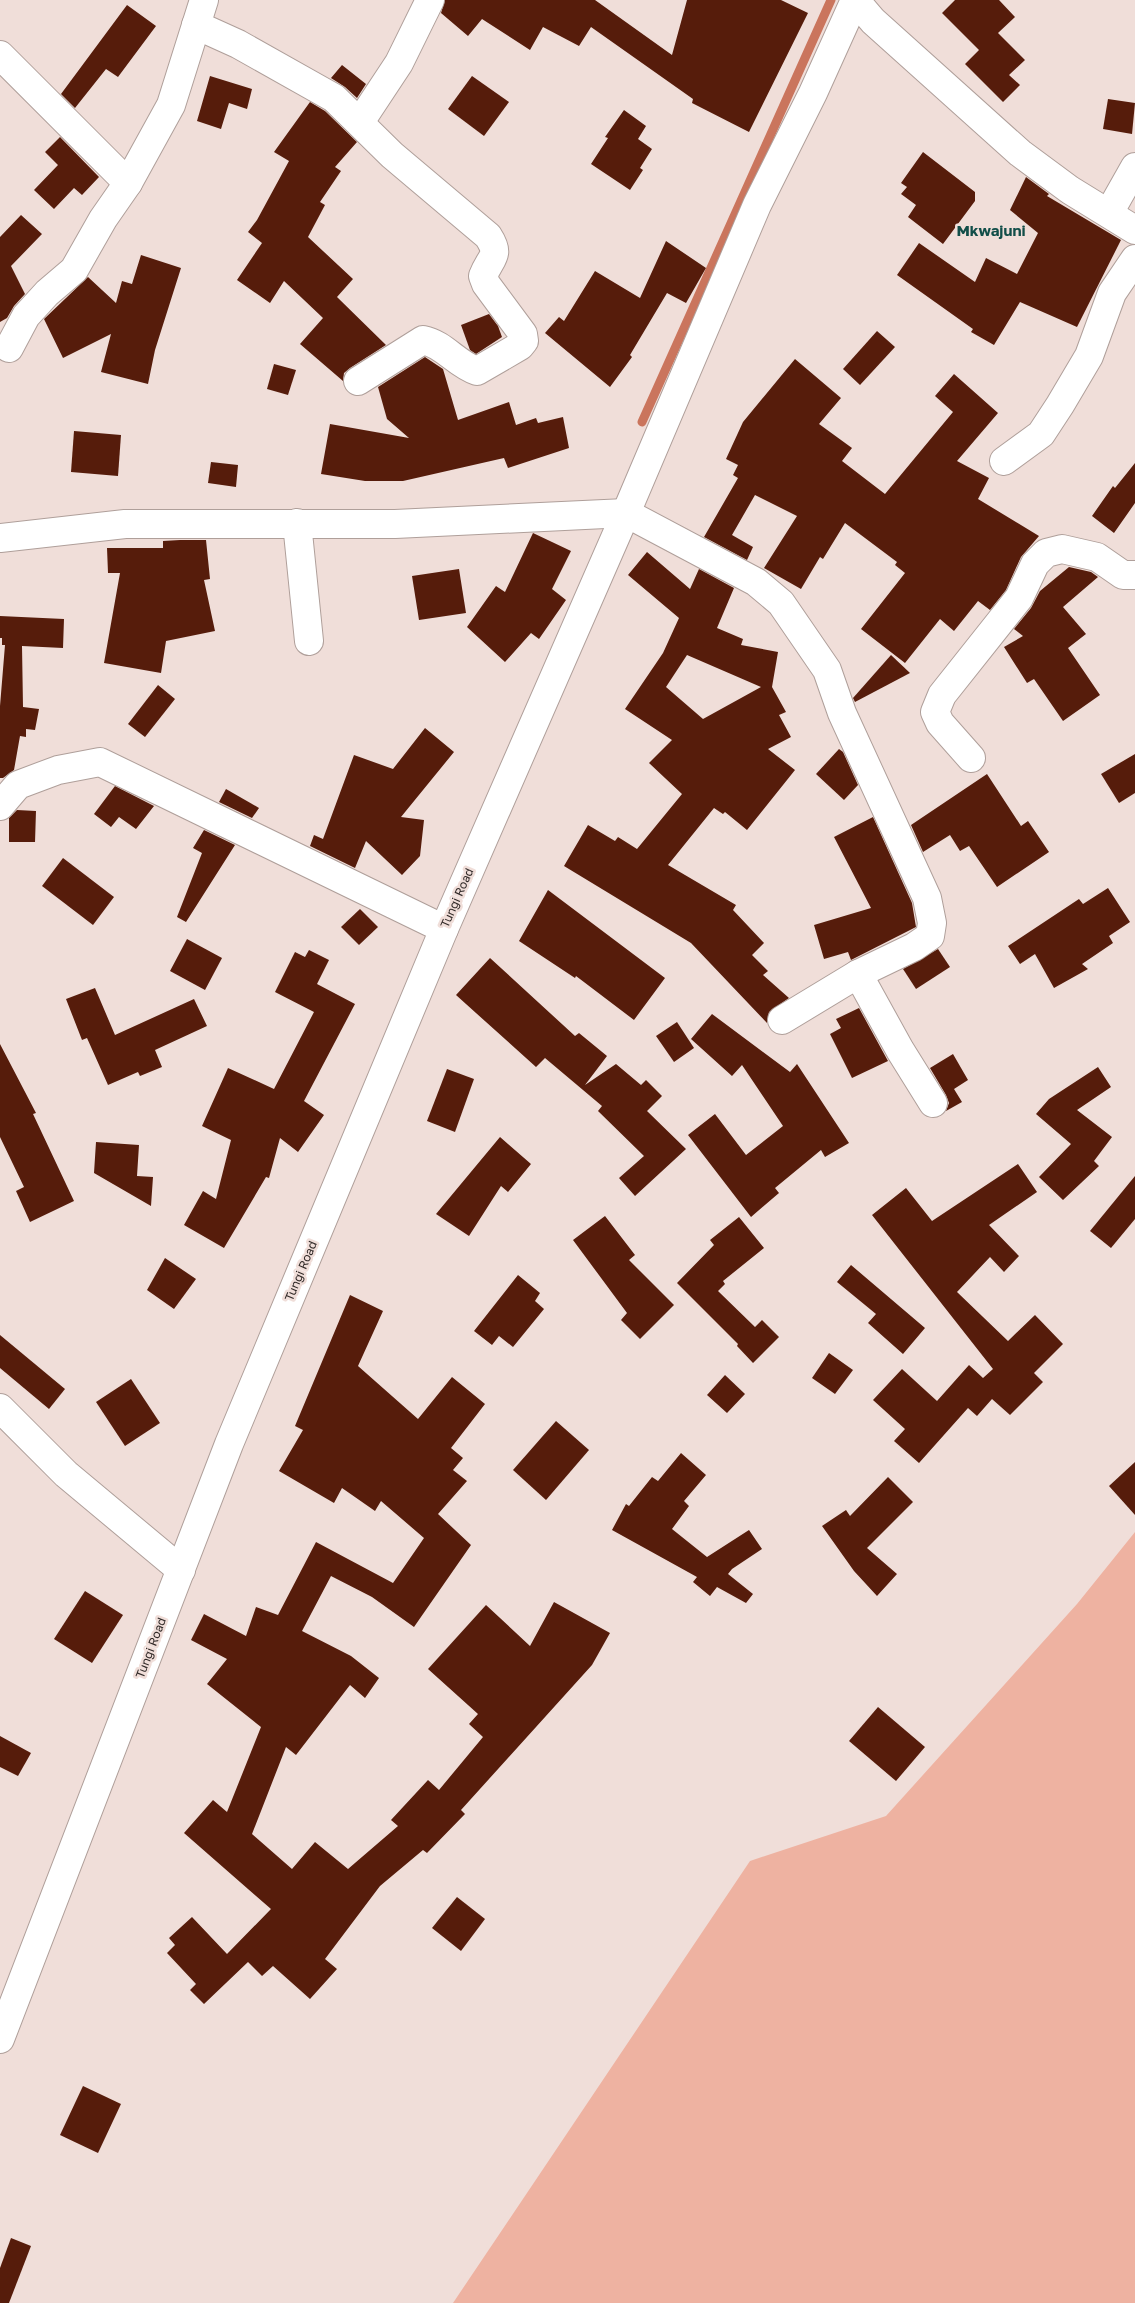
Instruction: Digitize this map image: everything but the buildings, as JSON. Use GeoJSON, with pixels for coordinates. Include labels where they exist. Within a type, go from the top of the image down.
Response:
{"type":"FeatureCollection","features":[{"type":"Feature","properties":{"kind":"street"},"geometry":{"type":"LineString","coordinates":[[360,122],[399,63],[430,0]]}},
{"type":"Feature","properties":{"kind":"street"},"geometry":{"type":"LineString","coordinates":[[855,0],[873,21],[1020,153],[1070,190],[1135,230]]}},
{"type":"Feature","properties":{"kind":"street","name":"Tungi Road"},"geometry":{"type":"LineString","coordinates":[[0,2039],[229,1444],[444,929],[626,513],[757,205],[813,93],[855,0]]}},
{"type":"Feature","properties":{"kind":"street"},"geometry":{"type":"LineString","coordinates":[[9,348],[26,316],[47,293],[74,270],[103,219],[128,183],[171,105],[200,12],[238,44],[334,98],[392,155],[488,236],[494,245],[495,256],[484,276],[486,284],[523,334],[524,340],[520,346],[477,371],[467,368],[434,342],[423,340],[358,382]]}},
{"type":"Feature","properties":{"kind":"street"},"geometry":{"type":"LineString","coordinates":[[0,54],[128,183]]}},
{"type":"Feature","properties":{"kind":"street"},"geometry":{"type":"LineString","coordinates":[[1109,213],[1135,167]]}},
{"type":"Feature","properties":{"kind":"street"},"geometry":{"type":"LineString","coordinates":[[1004,461],[1041,434],[1060,405],[1089,356],[1112,293],[1135,259]]}},
{"type":"Feature","properties":{"kind":"street"},"geometry":{"type":"LineString","coordinates":[[0,538],[125,524],[396,524],[626,513],[756,582],[781,603],[827,670],[842,713],[927,898],[932,923],[930,936],[914,947],[858,974],[782,1020]]}},
{"type":"Feature","properties":{"kind":"street"},"geometry":{"type":"LineString","coordinates":[[297,524],[310,641]]}},
{"type":"Feature","properties":{"kind":"street"},"geometry":{"type":"LineString","coordinates":[[971,758],[940,723],[935,712],[942,695],[1019,598],[1034,564],[1046,553],[1062,549],[1097,557],[1123,575],[1135,575]]}},
{"type":"Feature","properties":{"kind":"street"},"geometry":{"type":"LineString","coordinates":[[0,806],[18,785],[58,770],[100,762],[444,929]]}},
{"type":"Feature","properties":{"kind":"street"},"geometry":{"type":"LineString","coordinates":[[858,974],[900,1050],[933,1103]]}},
{"type":"Feature","properties":{"kind":"street"},"geometry":{"type":"LineString","coordinates":[[0,1408],[66,1474],[181,1570]]}},
{"type":"Feature","properties":{"kind":"shaded area"},"geometry":{"type":"Polygon","coordinates":[[[1135,1532],[1135,2303],[453,2303],[750,1861],[886,1816],[1077,1604],[1135,1532]]]}},
{"type":"Feature","properties":{"kind":"waterway"},"geometry":{"type":"LineString","coordinates":[[642,422],[831,0]]}},
{"type":"Feature","properties":{"kind":"district","name":"Mkwajuni"},"geometry":{"type":"Point","coordinates":[991,231]}}]}
